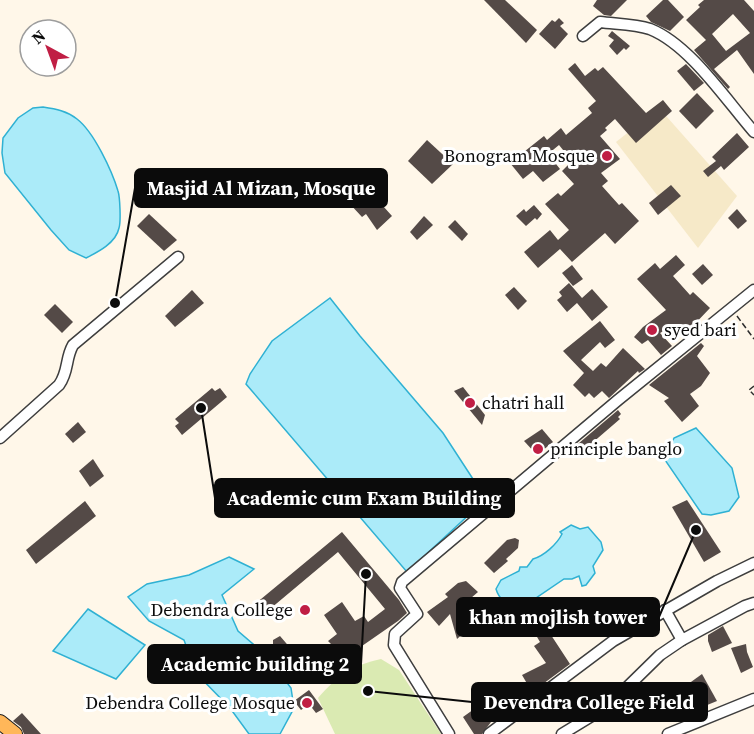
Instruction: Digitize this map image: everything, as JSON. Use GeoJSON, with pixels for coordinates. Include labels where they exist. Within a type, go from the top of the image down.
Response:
{"type":"FeatureCollection","features":[{"type":"Feature","properties":{"kind":"main road"},"geometry":{"type":"LineString","coordinates":[[0,722],[15,734]]}},
{"type":"Feature","properties":{"kind":"street"},"geometry":{"type":"LineString","coordinates":[[583,36],[600,22],[649,29],[679,46],[754,132]]}},
{"type":"Feature","properties":{"kind":"street"},"geometry":{"type":"LineString","coordinates":[[0,438],[59,385],[65,376],[68,354],[73,345],[178,257]]}},
{"type":"Feature","properties":{"kind":"street"},"geometry":{"type":"LineString","coordinates":[[449,734],[394,645],[395,634],[417,614],[400,585],[618,400],[754,290]]}},
{"type":"Feature","properties":{"kind":"street"},"geometry":{"type":"LineString","coordinates":[[489,734],[613,641],[668,614],[717,581],[754,563]]}},
{"type":"Feature","properties":{"kind":"street"},"geometry":{"type":"LineString","coordinates":[[562,734],[608,706],[660,655],[681,638],[754,603]]}},
{"type":"Feature","properties":{"kind":"street"},"geometry":{"type":"LineString","coordinates":[[668,614],[681,638]]}},
{"type":"Feature","properties":{"kind":"street"},"geometry":{"type":"LineString","coordinates":[[668,734],[754,699]]}},
{"type":"Feature","properties":{"kind":"path"},"geometry":{"type":"LineString","coordinates":[[731,308],[754,339]]}},
{"type":"Feature","properties":{"kind":"path"},"geometry":{"type":"LineString","coordinates":[[754,386],[749,390],[754,395]]}},
{"type":"Feature","properties":{"kind":"shaded area"},"geometry":{"type":"Polygon","coordinates":[[[659,108],[737,196],[698,248],[616,142],[659,108]]]}},
{"type":"Feature","properties":{"kind":"green space"},"geometry":{"type":"Polygon","coordinates":[[[381,659],[399,670],[441,734],[335,734],[318,698],[346,672],[381,659]]]}},
{"type":"Feature","properties":{"kind":"water"},"geometry":{"type":"Polygon","coordinates":[[[43,107],[65,112],[83,125],[102,152],[118,191],[120,225],[117,233],[106,246],[86,258],[69,250],[5,173],[2,153],[3,138],[18,118],[33,108],[43,107]]]}},
{"type":"Feature","properties":{"kind":"water"},"geometry":{"type":"Polygon","coordinates":[[[330,298],[443,433],[486,499],[407,572],[246,384],[272,341],[330,298]]]}},
{"type":"Feature","properties":{"kind":"water"},"geometry":{"type":"Polygon","coordinates":[[[696,428],[732,468],[739,497],[729,511],[711,515],[702,514],[665,460],[674,438],[696,428]]]}},
{"type":"Feature","properties":{"kind":"water"},"geometry":{"type":"Polygon","coordinates":[[[571,525],[580,529],[588,527],[601,542],[603,550],[593,566],[595,573],[586,585],[582,586],[579,576],[564,579],[515,610],[499,596],[496,589],[501,580],[519,571],[520,567],[527,567],[533,559],[554,546],[562,534],[560,532],[571,525]]]}},
{"type":"Feature","properties":{"kind":"water"},"geometry":{"type":"Polygon","coordinates":[[[229,557],[254,569],[222,595],[238,631],[267,656],[291,688],[294,708],[280,734],[249,734],[230,708],[196,673],[184,640],[149,621],[128,597],[147,584],[189,575],[229,557]]]}},
{"type":"Feature","properties":{"kind":"water"},"geometry":{"type":"Polygon","coordinates":[[[88,609],[145,645],[116,679],[53,651],[88,609]]]}},
{"type":"Feature","properties":{"kind":"building"},"geometry":{"type":"Polygon","coordinates":[[[484,0],[505,0],[537,30],[526,43],[484,0]]]}},
{"type":"Feature","properties":{"kind":"building"},"geometry":{"type":"Polygon","coordinates":[[[597,0],[627,0],[611,16],[604,15],[593,6],[597,0]]]}},
{"type":"Feature","properties":{"kind":"building"},"geometry":{"type":"Polygon","coordinates":[[[663,0],[668,0],[684,17],[670,31],[651,22],[646,16],[663,0]]]}},
{"type":"Feature","properties":{"kind":"building"},"geometry":{"type":"Polygon","coordinates":[[[704,0],[744,0],[754,11],[754,74],[737,50],[714,69],[730,87],[728,89],[694,50],[706,40],[686,20],[700,7],[698,5],[704,0]],[[733,14],[712,34],[726,51],[750,33],[733,14]]]}},
{"type":"Feature","properties":{"kind":"building"},"geometry":{"type":"Polygon","coordinates":[[[559,18],[564,23],[560,26],[568,34],[555,49],[539,34],[552,20],[555,22],[559,18]]]}},
{"type":"Feature","properties":{"kind":"building"},"geometry":{"type":"Polygon","coordinates":[[[612,31],[630,46],[617,55],[609,46],[614,40],[608,36],[612,31]]]}},
{"type":"Feature","properties":{"kind":"building"},"geometry":{"type":"Polygon","coordinates":[[[575,63],[585,76],[595,68],[598,71],[603,67],[646,113],[663,100],[672,111],[636,143],[615,119],[600,136],[620,159],[601,173],[608,181],[602,186],[619,205],[622,203],[639,221],[615,244],[605,233],[572,262],[560,249],[538,268],[524,252],[550,230],[558,240],[569,230],[545,204],[558,193],[561,196],[574,184],[562,171],[572,161],[559,145],[548,154],[560,169],[543,182],[533,171],[523,179],[510,163],[544,136],[547,140],[561,128],[566,135],[592,113],[588,108],[596,101],[568,69],[575,63]]]}},
{"type":"Feature","properties":{"kind":"building"},"geometry":{"type":"Polygon","coordinates":[[[686,64],[704,83],[694,91],[677,71],[686,64]]]}},
{"type":"Feature","properties":{"kind":"building"},"geometry":{"type":"Polygon","coordinates":[[[697,93],[714,111],[696,129],[679,111],[697,93]]]}},
{"type":"Feature","properties":{"kind":"building"},"geometry":{"type":"Polygon","coordinates":[[[737,133],[749,147],[724,170],[721,166],[708,177],[703,171],[716,161],[712,157],[737,133]]]}},
{"type":"Feature","properties":{"kind":"building"},"geometry":{"type":"Polygon","coordinates":[[[427,140],[453,164],[432,184],[408,161],[427,140]]]}},
{"type":"Feature","properties":{"kind":"building"},"geometry":{"type":"Polygon","coordinates":[[[671,185],[681,196],[658,215],[649,203],[671,185]]]}},
{"type":"Feature","properties":{"kind":"building"},"geometry":{"type":"Polygon","coordinates":[[[360,189],[383,206],[392,216],[377,230],[366,214],[362,217],[349,203],[360,189]]]}},
{"type":"Feature","properties":{"kind":"building"},"geometry":{"type":"Polygon","coordinates":[[[534,205],[542,214],[526,226],[516,216],[524,209],[526,212],[534,205]]]}},
{"type":"Feature","properties":{"kind":"building"},"geometry":{"type":"Polygon","coordinates":[[[737,209],[747,221],[738,229],[728,218],[737,209]]]}},
{"type":"Feature","properties":{"kind":"building"},"geometry":{"type":"Polygon","coordinates":[[[149,214],[177,240],[164,251],[137,226],[149,214]]]}},
{"type":"Feature","properties":{"kind":"building"},"geometry":{"type":"Polygon","coordinates":[[[424,216],[433,225],[417,240],[410,232],[424,216]]]}},
{"type":"Feature","properties":{"kind":"building"},"geometry":{"type":"Polygon","coordinates":[[[455,220],[468,234],[462,241],[448,227],[455,220]]]}},
{"type":"Feature","properties":{"kind":"building"},"geometry":{"type":"Polygon","coordinates":[[[676,255],[685,265],[673,276],[690,295],[693,292],[710,308],[690,329],[692,331],[684,337],[672,326],[660,333],[672,346],[661,355],[648,340],[642,344],[634,337],[643,327],[666,310],[637,279],[655,263],[660,269],[676,255]]]}},
{"type":"Feature","properties":{"kind":"building"},"geometry":{"type":"Polygon","coordinates":[[[703,264],[713,275],[702,285],[692,274],[703,264]]]}},
{"type":"Feature","properties":{"kind":"building"},"geometry":{"type":"Polygon","coordinates":[[[572,265],[583,279],[573,286],[562,273],[572,265]]]}},
{"type":"Feature","properties":{"kind":"building"},"geometry":{"type":"Polygon","coordinates":[[[569,283],[582,298],[592,289],[608,307],[592,321],[577,303],[567,312],[557,300],[562,296],[559,292],[569,283]]]}},
{"type":"Feature","properties":{"kind":"building"},"geometry":{"type":"Polygon","coordinates":[[[514,287],[527,301],[518,310],[505,295],[514,287]]]}},
{"type":"Feature","properties":{"kind":"building"},"geometry":{"type":"Polygon","coordinates":[[[192,290],[204,303],[175,327],[165,316],[192,290]]]}},
{"type":"Feature","properties":{"kind":"building"},"geometry":{"type":"Polygon","coordinates":[[[55,304],[73,322],[62,333],[44,315],[55,304]]]}},
{"type":"Feature","properties":{"kind":"building"},"geometry":{"type":"Polygon","coordinates":[[[600,321],[615,340],[605,348],[600,342],[581,360],[593,371],[601,363],[606,367],[623,348],[645,369],[639,373],[638,371],[609,398],[602,391],[594,398],[589,393],[585,397],[573,385],[584,373],[563,351],[600,321]]]}},
{"type":"Feature","properties":{"kind":"building"},"geometry":{"type":"Polygon","coordinates":[[[701,343],[704,346],[697,356],[710,373],[701,386],[690,394],[699,406],[682,422],[664,401],[669,398],[649,385],[701,343]]]}},
{"type":"Feature","properties":{"kind":"building","name":"chatri hall"},"geometry":{"type":"Polygon","coordinates":[[[463,387],[485,415],[482,425],[454,391],[463,387]]]}},
{"type":"Feature","properties":{"kind":"building"},"geometry":{"type":"Polygon","coordinates":[[[212,388],[215,391],[220,388],[227,397],[182,435],[175,426],[179,423],[175,419],[212,388]]]}},
{"type":"Feature","properties":{"kind":"building"},"geometry":{"type":"Polygon","coordinates":[[[618,410],[621,414],[618,417],[620,419],[577,456],[572,449],[618,410]]]}},
{"type":"Feature","properties":{"kind":"building"},"geometry":{"type":"Polygon","coordinates":[[[78,422],[86,432],[73,443],[65,434],[78,422]]]}},
{"type":"Feature","properties":{"kind":"building","name":"principle banglo"},"geometry":{"type":"Polygon","coordinates":[[[542,429],[553,442],[537,455],[524,441],[542,429]]]}},
{"type":"Feature","properties":{"kind":"building"},"geometry":{"type":"Polygon","coordinates":[[[93,459],[104,476],[90,487],[79,471],[93,459]]]}},
{"type":"Feature","properties":{"kind":"building"},"geometry":{"type":"Polygon","coordinates":[[[687,500],[721,552],[704,562],[672,507],[687,500]]]}},
{"type":"Feature","properties":{"kind":"building"},"geometry":{"type":"Polygon","coordinates":[[[85,501],[96,516],[36,564],[26,550],[85,501]]]}},
{"type":"Feature","properties":{"kind":"building"},"geometry":{"type":"Polygon","coordinates":[[[342,532],[399,600],[407,613],[313,680],[302,667],[332,645],[328,641],[337,634],[324,615],[342,602],[355,621],[364,616],[368,622],[385,609],[338,552],[264,614],[255,604],[342,532]]]}},
{"type":"Feature","properties":{"kind":"building"},"geometry":{"type":"Polygon","coordinates":[[[515,538],[519,540],[518,548],[494,573],[484,563],[507,540],[515,538]]]}},
{"type":"Feature","properties":{"kind":"building"},"geometry":{"type":"Polygon","coordinates":[[[466,581],[478,592],[464,604],[474,617],[472,619],[475,623],[457,639],[450,614],[439,626],[427,612],[448,597],[445,594],[458,583],[466,581]]]}},
{"type":"Feature","properties":{"kind":"building"},"geometry":{"type":"Polygon","coordinates":[[[540,603],[557,631],[551,635],[570,664],[532,692],[522,675],[546,663],[534,646],[540,642],[523,613],[540,603]]]}},
{"type":"Feature","properties":{"kind":"building"},"geometry":{"type":"Polygon","coordinates":[[[723,626],[732,643],[712,652],[708,635],[723,626]]]}},
{"type":"Feature","properties":{"kind":"building"},"geometry":{"type":"Polygon","coordinates":[[[280,636],[304,664],[297,669],[289,665],[273,644],[273,640],[280,636]]]}},
{"type":"Feature","properties":{"kind":"building"},"geometry":{"type":"Polygon","coordinates":[[[746,644],[753,667],[741,673],[731,648],[746,644]]]}},
{"type":"Feature","properties":{"kind":"building"},"geometry":{"type":"Polygon","coordinates":[[[702,674],[717,701],[695,710],[684,687],[702,674]]]}},
{"type":"Feature","properties":{"kind":"building","name":"Debendra College Mosque"},"geometry":{"type":"Polygon","coordinates":[[[309,690],[323,709],[316,713],[309,704],[301,710],[294,701],[309,690]]]}},
{"type":"Feature","properties":{"kind":"building"},"geometry":{"type":"Polygon","coordinates":[[[488,699],[502,714],[491,722],[482,734],[474,734],[463,717],[488,699]]]}},
{"type":"Feature","properties":{"kind":"building"},"geometry":{"type":"Polygon","coordinates":[[[22,713],[41,734],[24,734],[21,727],[13,721],[22,713]]]}},
{"type":"Feature","properties":{"kind":"place","name":"Bonogram Mosque"},"geometry":{"type":"Point","coordinates":[607,156]}},
{"type":"Feature","properties":{"kind":"place","name":"Masjid Al Mizan, Mosque"},"geometry":{"type":"Point","coordinates":[115,303]}},
{"type":"Feature","properties":{"kind":"place","name":"syed bari"},"geometry":{"type":"Point","coordinates":[652,330]}},
{"type":"Feature","properties":{"kind":"place","name":"chatri hall"},"geometry":{"type":"Point","coordinates":[470,403]}},
{"type":"Feature","properties":{"kind":"place","name":"Academic cum Exam Building"},"geometry":{"type":"Point","coordinates":[201,408]}},
{"type":"Feature","properties":{"kind":"place","name":"principle banglo"},"geometry":{"type":"Point","coordinates":[538,449]}},
{"type":"Feature","properties":{"kind":"place","name":"khan mojlish tower"},"geometry":{"type":"Point","coordinates":[696,530]}},
{"type":"Feature","properties":{"kind":"place","name":"Academic building 2"},"geometry":{"type":"Point","coordinates":[366,574]}},
{"type":"Feature","properties":{"kind":"place","name":"Debendra College"},"geometry":{"type":"Point","coordinates":[305,610]}},
{"type":"Feature","properties":{"kind":"place","name":"Devendra College Field"},"geometry":{"type":"Point","coordinates":[368,691]}},
{"type":"Feature","properties":{"kind":"place","name":"Debendra College Mosque"},"geometry":{"type":"Point","coordinates":[307,703]}}]}
